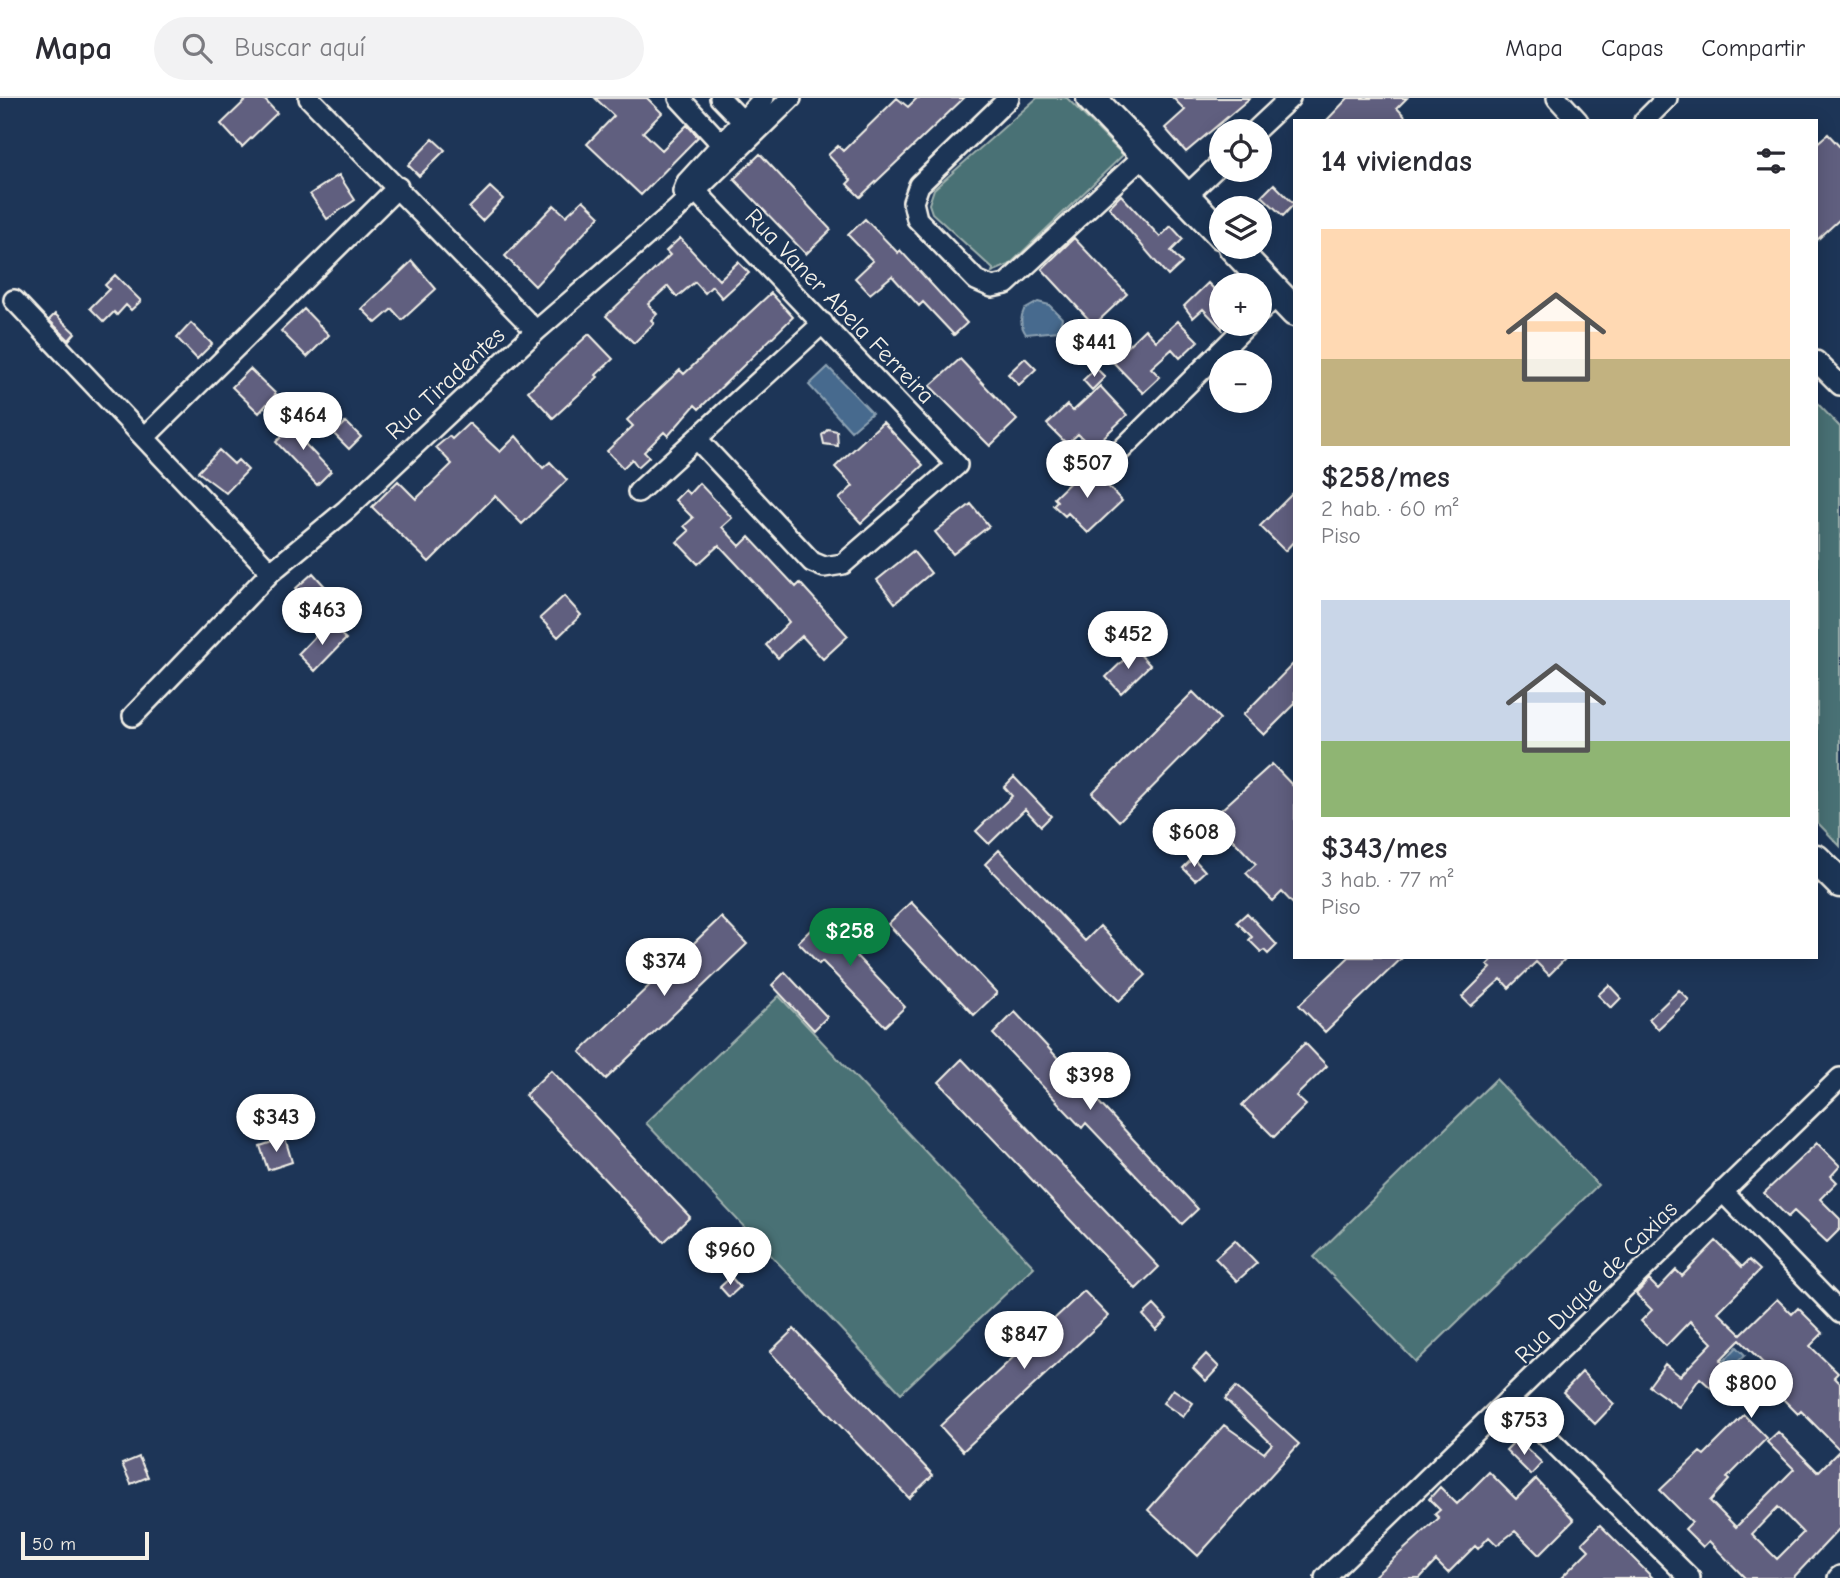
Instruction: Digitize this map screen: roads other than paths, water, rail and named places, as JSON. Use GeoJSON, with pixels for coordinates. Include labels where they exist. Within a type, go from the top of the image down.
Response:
{"type":"FeatureCollection","features":[{"type":"Feature","properties":{"kind":"street"},"geometry":{"type":"LineString","coordinates":[[309,98],[536,331]]}},
{"type":"Feature","properties":{"kind":"street"},"geometry":{"type":"LineString","coordinates":[[679,98],[726,149]]}},
{"type":"Feature","properties":{"kind":"street"},"geometry":{"type":"LineString","coordinates":[[720,98],[748,127]]}},
{"type":"Feature","properties":{"kind":"street","name":"Rua Tiradentes"},"geometry":{"type":"LineString","coordinates":[[748,127],[764,98]]}},
{"type":"Feature","properties":{"kind":"street","name":"Rua Tiradentes"},"geometry":{"type":"LineString","coordinates":[[133,716],[271,572],[346,510],[536,331],[676,210],[692,186],[748,127],[791,98]]}},
{"type":"Feature","properties":{"kind":"street"},"geometry":{"type":"LineString","coordinates":[[1009,98],[919,185],[913,202],[917,219],[976,280],[992,287],[1006,284],[1146,154]]}},
{"type":"Feature","properties":{"kind":"street"},"geometry":{"type":"LineString","coordinates":[[1091,98],[1209,222]]}},
{"type":"Feature","properties":{"kind":"street"},"geometry":{"type":"LineString","coordinates":[[1268,119],[1290,98]]}},
{"type":"Feature","properties":{"kind":"street"},"geometry":{"type":"LineString","coordinates":[[1556,98],[1576,119]]}},
{"type":"Feature","properties":{"kind":"street"},"geometry":{"type":"LineString","coordinates":[[1646,119],[1667,98]]}},
{"type":"Feature","properties":{"kind":"street"},"geometry":{"type":"LineString","coordinates":[[1185,197],[1209,174]]}},
{"type":"Feature","properties":{"kind":"street","name":"Rua Vaner Abela Ferreira"},"geometry":{"type":"LineString","coordinates":[[692,186],[957,465],[843,564],[824,567],[811,562],[697,439]]}},
{"type":"Feature","properties":{"kind":"street"},"geometry":{"type":"LineString","coordinates":[[145,437],[398,187]]}},
{"type":"Feature","properties":{"kind":"street"},"geometry":{"type":"LineString","coordinates":[[1242,259],[1278,306]]}},
{"type":"Feature","properties":{"kind":"street"},"geometry":{"type":"LineString","coordinates":[[14,300],[271,572]]}},
{"type":"Feature","properties":{"kind":"street"},"geometry":{"type":"LineString","coordinates":[[638,492],[823,324]]}},
{"type":"Feature","properties":{"kind":"street"},"geometry":{"type":"LineString","coordinates":[[1105,466],[1236,336]]}},
{"type":"Feature","properties":{"kind":"street"},"geometry":{"type":"LineString","coordinates":[[1818,363],[1840,384]]}},
{"type":"Feature","properties":{"kind":"street"},"geometry":{"type":"LineString","coordinates":[[1818,861],[1840,883]]}},
{"type":"Feature","properties":{"kind":"street","name":"Rua Duque de Caxias"},"geometry":{"type":"LineString","coordinates":[[1325,1578],[1840,1078]]}},
{"type":"Feature","properties":{"kind":"street"},"geometry":{"type":"LineString","coordinates":[[1722,1191],[1840,1313]]}},
{"type":"Feature","properties":{"kind":"street"},"geometry":{"type":"LineString","coordinates":[[1510,1400],[1690,1578]]}},
{"type":"Feature","properties":{"kind":"water"},"geometry":{"type":"Polygon","coordinates":[[[1038,302],[1049,305],[1062,318],[1059,331],[1026,334],[1022,322],[1024,310],[1038,302]]]}},
{"type":"Feature","properties":{"kind":"water"},"geometry":{"type":"Polygon","coordinates":[[[828,367],[872,413],[851,431],[809,385],[828,367]]]}},
{"type":"Feature","properties":{"kind":"water"},"geometry":{"type":"Polygon","coordinates":[[[1737,1347],[1745,1355],[1731,1368],[1724,1361],[1737,1347]]]}}]}
